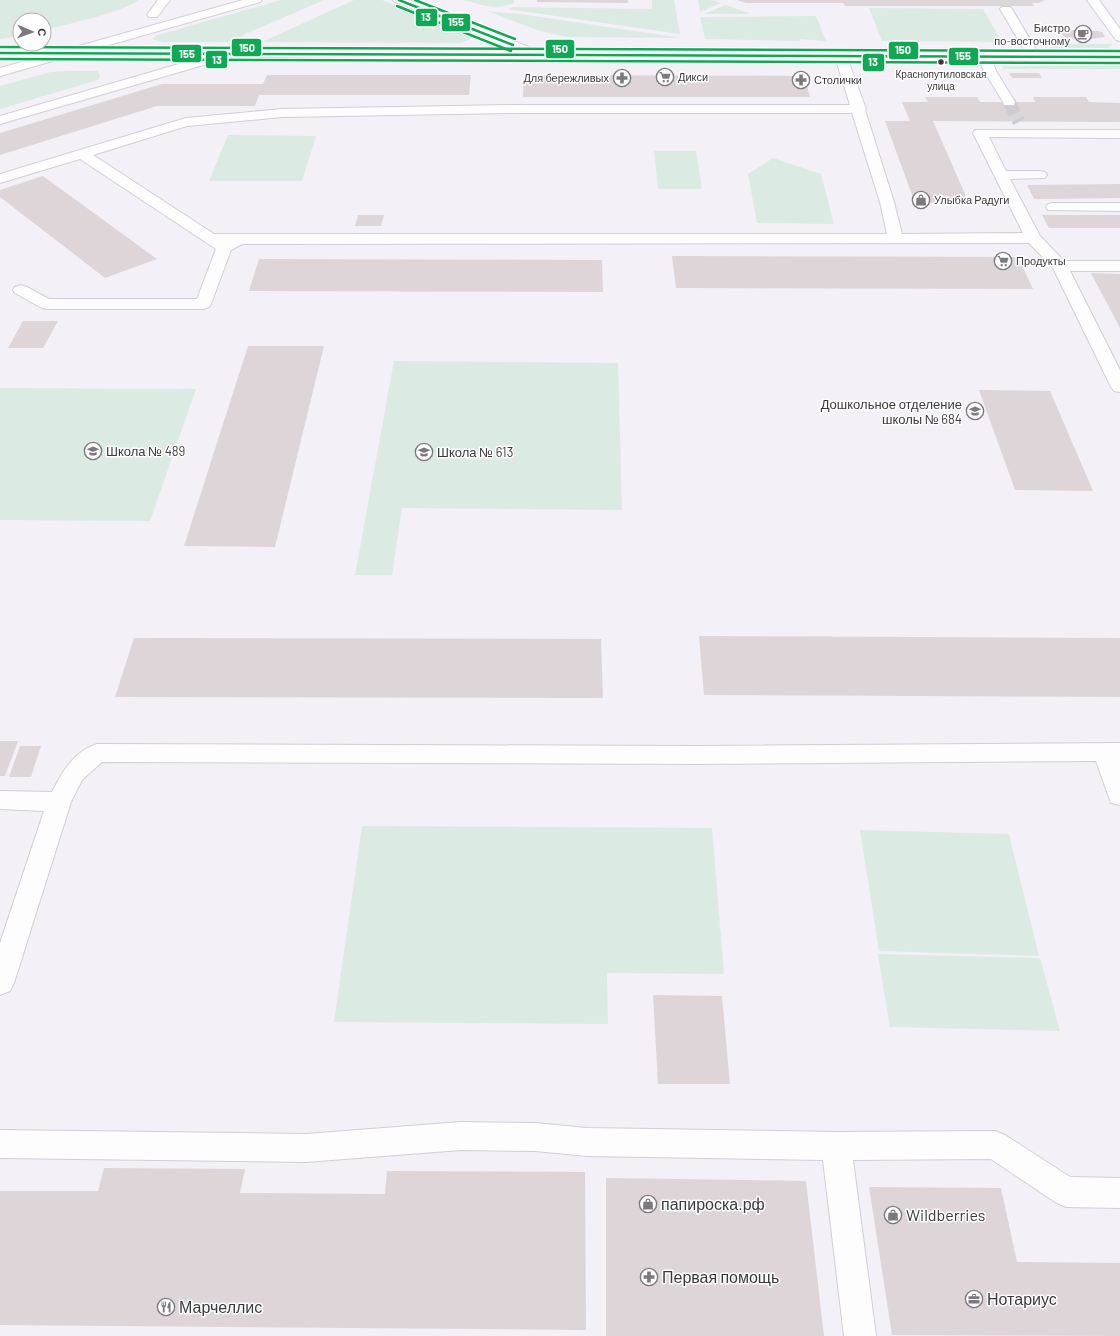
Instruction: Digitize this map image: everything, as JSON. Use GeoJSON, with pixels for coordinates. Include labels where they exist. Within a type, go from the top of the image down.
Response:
{"type":"FeatureCollection","features":[{"type":"Feature","properties":{"kind":"street"},"geometry":{"type":"LineString","coordinates":[[164,0],[149,16],[167,12]]}},
{"type":"Feature","properties":{"kind":"street"},"geometry":{"type":"LineString","coordinates":[[0,72],[256,0]]}},
{"type":"Feature","properties":{"kind":"street"},"geometry":{"type":"LineString","coordinates":[[399,0],[538,55]]}},
{"type":"Feature","properties":{"kind":"street"},"geometry":{"type":"LineString","coordinates":[[1093,0],[1120,37]]}},
{"type":"Feature","properties":{"kind":"street"},"geometry":{"type":"LineString","coordinates":[[1006,9],[1034,57]]}},
{"type":"Feature","properties":{"kind":"street"},"geometry":{"type":"LineString","coordinates":[[0,57],[77,36]]}},
{"type":"Feature","properties":{"kind":"street"},"geometry":{"type":"LineString","coordinates":[[0,54],[1120,57]]}},
{"type":"Feature","properties":{"kind":"street"},"geometry":{"type":"LineString","coordinates":[[0,120],[229,54]]}},
{"type":"Feature","properties":{"kind":"street"},"geometry":{"type":"LineString","coordinates":[[841,56],[859,108],[887,202],[895,238]]}},
{"type":"Feature","properties":{"kind":"street"},"geometry":{"type":"LineString","coordinates":[[984,57],[990,71],[1009,102]]}},
{"type":"Feature","properties":{"kind":"street"},"geometry":{"type":"LineString","coordinates":[[0,179],[186,122],[282,113],[524,109],[859,108]]}},
{"type":"Feature","properties":{"kind":"street"},"geometry":{"type":"LineString","coordinates":[[1120,134],[1022,128],[980,133],[1033,238],[1060,266],[1120,387]]}},
{"type":"Feature","properties":{"kind":"street"},"geometry":{"type":"LineString","coordinates":[[82,154],[224,248]]}},
{"type":"Feature","properties":{"kind":"street"},"geometry":{"type":"LineString","coordinates":[[1001,175],[1040,175]]}},
{"type":"Feature","properties":{"kind":"street"},"geometry":{"type":"LineString","coordinates":[[1053,207],[1120,207]]}},
{"type":"Feature","properties":{"kind":"street"},"geometry":{"type":"LineString","coordinates":[[210,238],[1033,238]]}},
{"type":"Feature","properties":{"kind":"street"},"geometry":{"type":"LineString","coordinates":[[21,290],[46,304],[203,304],[224,248],[241,238]]}},
{"type":"Feature","properties":{"kind":"street"},"geometry":{"type":"LineString","coordinates":[[1060,266],[1120,266]]}},
{"type":"Feature","properties":{"kind":"street"},"geometry":{"type":"LineString","coordinates":[[1100,346],[1120,346]]}},
{"type":"Feature","properties":{"kind":"street"},"geometry":{"type":"LineString","coordinates":[[0,983],[60,802],[72,774],[97,753],[697,755],[1112,752],[1120,796]]}},
{"type":"Feature","properties":{"kind":"street"},"geometry":{"type":"LineString","coordinates":[[0,800],[60,802]]}},
{"type":"Feature","properties":{"kind":"street"},"geometry":{"type":"LineString","coordinates":[[0,1144],[306,1148],[461,1136],[535,1137],[588,1142],[836,1146],[996,1145],[1066,1192],[1120,1193]]}},
{"type":"Feature","properties":{"kind":"street"},"geometry":{"type":"LineString","coordinates":[[836,1146],[860,1336]]}},
{"type":"Feature","properties":{"kind":"shaded area"},"geometry":{"type":"Polygon","coordinates":[[[0,0],[138,0],[121,9],[52,28],[52,12],[12,12],[12,37],[0,39],[0,0]]]}},
{"type":"Feature","properties":{"kind":"shaded area"},"geometry":{"type":"Polygon","coordinates":[[[281,0],[324,0],[243,35],[237,42],[163,42],[152,39],[158,35],[281,0]]]}},
{"type":"Feature","properties":{"kind":"shaded area"},"geometry":{"type":"Polygon","coordinates":[[[354,0],[382,0],[469,35],[471,39],[461,43],[262,42],[354,0]]]}},
{"type":"Feature","properties":{"kind":"shaded area"},"geometry":{"type":"Polygon","coordinates":[[[464,0],[514,0],[514,3],[501,7],[495,7],[464,0]]]}},
{"type":"Feature","properties":{"kind":"shaded area"},"geometry":{"type":"Polygon","coordinates":[[[652,0],[674,0],[680,34],[508,9],[513,7],[652,9],[652,0]]]}},
{"type":"Feature","properties":{"kind":"shaded area"},"geometry":{"type":"Polygon","coordinates":[[[698,0],[711,0],[721,3],[700,12],[698,0]]]}},
{"type":"Feature","properties":{"kind":"shaded area"},"geometry":{"type":"Polygon","coordinates":[[[726,5],[751,14],[704,14],[726,5]]]}},
{"type":"Feature","properties":{"kind":"shaded area"},"geometry":{"type":"Polygon","coordinates":[[[869,8],[983,9],[1002,42],[882,41],[869,8]]]}},
{"type":"Feature","properties":{"kind":"shaded area"},"geometry":{"type":"Polygon","coordinates":[[[487,11],[527,15],[681,38],[566,37],[540,31],[487,11]]]}},
{"type":"Feature","properties":{"kind":"shaded area"},"geometry":{"type":"Polygon","coordinates":[[[816,16],[826,41],[800,39],[799,41],[705,39],[700,17],[816,16]]]}},
{"type":"Feature","properties":{"kind":"shaded area"},"geometry":{"type":"Polygon","coordinates":[[[1064,44],[1112,44],[1110,47],[1106,48],[1049,48],[1064,44]]]}},
{"type":"Feature","properties":{"kind":"shaded area"},"geometry":{"type":"Polygon","coordinates":[[[1003,66],[1120,66],[1120,69],[1003,69],[1003,66]]]}},
{"type":"Feature","properties":{"kind":"shaded area"},"geometry":{"type":"Polygon","coordinates":[[[98,71],[100,76],[98,80],[0,109],[0,86],[51,72],[98,71]]]}},
{"type":"Feature","properties":{"kind":"shaded area"},"geometry":{"type":"Polygon","coordinates":[[[228,135],[316,136],[302,181],[209,181],[228,135]]]}},
{"type":"Feature","properties":{"kind":"shaded area"},"geometry":{"type":"Polygon","coordinates":[[[654,151],[696,151],[702,189],[658,189],[654,151]]]}},
{"type":"Feature","properties":{"kind":"shaded area"},"geometry":{"type":"Polygon","coordinates":[[[773,158],[821,174],[834,224],[757,223],[748,174],[773,158]]]}},
{"type":"Feature","properties":{"kind":"shaded area"},"geometry":{"type":"Polygon","coordinates":[[[394,361],[618,363],[622,510],[402,508],[392,575],[355,575],[394,361]]]}},
{"type":"Feature","properties":{"kind":"shaded area"},"geometry":{"type":"Polygon","coordinates":[[[0,388],[196,389],[150,521],[0,520],[0,388]]]}},
{"type":"Feature","properties":{"kind":"shaded area"},"geometry":{"type":"Polygon","coordinates":[[[362,826],[712,828],[724,974],[607,973],[608,1024],[334,1022],[362,826]]]}},
{"type":"Feature","properties":{"kind":"shaded area"},"geometry":{"type":"Polygon","coordinates":[[[860,830],[1009,834],[1039,956],[879,951],[860,830]]]}},
{"type":"Feature","properties":{"kind":"shaded area"},"geometry":{"type":"Polygon","coordinates":[[[878,954],[1040,958],[1060,1031],[890,1027],[878,954]]]}},
{"type":"Feature","properties":{"kind":"building"},"geometry":{"type":"Polygon","coordinates":[[[537,0],[628,0],[628,3],[537,2],[537,0]]]}},
{"type":"Feature","properties":{"kind":"building"},"geometry":{"type":"Polygon","coordinates":[[[737,0],[1045,0],[1039,3],[1032,3],[1034,6],[845,6],[843,3],[746,3],[737,0]]]}},
{"type":"Feature","properties":{"kind":"building","name":"Бистро по-восточному"},"geometry":{"type":"Polygon","coordinates":[[[1064,30],[1097,31],[1102,32],[1105,37],[1090,39],[1068,38],[1064,37],[1061,32],[1064,30]]]}},
{"type":"Feature","properties":{"kind":"building"},"geometry":{"type":"Polygon","coordinates":[[[1009,73],[1039,73],[1042,78],[1012,78],[1009,73]]]}},
{"type":"Feature","properties":{"kind":"building"},"geometry":{"type":"Polygon","coordinates":[[[267,75],[471,75],[469,95],[259,95],[255,106],[157,106],[0,155],[0,133],[162,84],[263,84],[267,75]]]}},
{"type":"Feature","properties":{"kind":"building"},"geometry":{"type":"Polygon","coordinates":[[[524,75],[804,76],[810,97],[523,97],[524,75]]]}},
{"type":"Feature","properties":{"kind":"building"},"geometry":{"type":"Polygon","coordinates":[[[925,97],[977,97],[980,102],[1035,102],[1033,97],[1086,97],[1089,102],[1120,103],[1120,122],[933,121],[969,203],[915,203],[885,121],[910,121],[902,102],[928,102],[925,97]]]}},
{"type":"Feature","properties":{"kind":"building"},"geometry":{"type":"Polygon","coordinates":[[[43,176],[157,259],[105,278],[0,197],[0,190],[43,176]]]}},
{"type":"Feature","properties":{"kind":"building"},"geometry":{"type":"Polygon","coordinates":[[[1120,184],[1120,198],[1049,199],[1034,199],[1027,185],[1120,184]]]}},
{"type":"Feature","properties":{"kind":"building"},"geometry":{"type":"Polygon","coordinates":[[[358,215],[384,215],[381,226],[355,226],[358,215]]]}},
{"type":"Feature","properties":{"kind":"building"},"geometry":{"type":"Polygon","coordinates":[[[1042,215],[1120,215],[1120,228],[1049,228],[1042,215]]]}},
{"type":"Feature","properties":{"kind":"building"},"geometry":{"type":"Polygon","coordinates":[[[672,256],[1018,257],[1033,289],[676,288],[672,256]]]}},
{"type":"Feature","properties":{"kind":"building"},"geometry":{"type":"Polygon","coordinates":[[[259,259],[602,260],[603,292],[249,291],[259,259]]]}},
{"type":"Feature","properties":{"kind":"building"},"geometry":{"type":"Polygon","coordinates":[[[1091,273],[1120,274],[1120,328],[1091,273]]]}},
{"type":"Feature","properties":{"kind":"building"},"geometry":{"type":"Polygon","coordinates":[[[23,321],[58,321],[43,348],[8,348],[23,321]]]}},
{"type":"Feature","properties":{"kind":"building"},"geometry":{"type":"Polygon","coordinates":[[[248,346],[324,346],[275,547],[184,546],[248,346]]]}},
{"type":"Feature","properties":{"kind":"building"},"geometry":{"type":"Polygon","coordinates":[[[979,390],[1050,391],[1093,491],[1015,490],[979,390]]]}},
{"type":"Feature","properties":{"kind":"building"},"geometry":{"type":"Polygon","coordinates":[[[699,636],[1120,638],[1120,697],[704,695],[699,636]]]}},
{"type":"Feature","properties":{"kind":"building"},"geometry":{"type":"Polygon","coordinates":[[[134,638],[601,639],[603,698],[115,697],[134,638]]]}},
{"type":"Feature","properties":{"kind":"building"},"geometry":{"type":"Polygon","coordinates":[[[0,741],[18,741],[5,776],[0,776],[0,741]]]}},
{"type":"Feature","properties":{"kind":"building"},"geometry":{"type":"Polygon","coordinates":[[[20,746],[41,746],[31,777],[9,777],[20,746]]]}},
{"type":"Feature","properties":{"kind":"building"},"geometry":{"type":"Polygon","coordinates":[[[653,995],[722,996],[730,1084],[658,1084],[653,995]]]}},
{"type":"Feature","properties":{"kind":"building"},"geometry":{"type":"Polygon","coordinates":[[[104,1168],[245,1169],[240,1193],[385,1194],[387,1171],[585,1172],[586,1330],[0,1325],[0,1191],[98,1191],[104,1168]]]}},
{"type":"Feature","properties":{"kind":"building"},"geometry":{"type":"Polygon","coordinates":[[[606,1178],[806,1181],[824,1336],[606,1336],[606,1178]]]}},
{"type":"Feature","properties":{"kind":"building"},"geometry":{"type":"Polygon","coordinates":[[[869,1187],[1001,1188],[1017,1262],[1120,1263],[1120,1336],[892,1335],[869,1187]]]}},
{"type":"Feature","properties":{"kind":"tunnel"},"geometry":{"type":"LineString","coordinates":[[1009,102],[1019,122]]}},
{"type":"Feature","properties":{"kind":"transit line","name":"155"},"geometry":{"type":"LineString","coordinates":[[399,0],[513,45]]}},
{"type":"Feature","properties":{"kind":"transit line","name":"150"},"geometry":{"type":"LineString","coordinates":[[415,0],[515,39]]}},
{"type":"Feature","properties":{"kind":"transit line","name":"13"},"geometry":{"type":"LineString","coordinates":[[397,6],[511,51]]}},
{"type":"Feature","properties":{"kind":"transit line","name":"150"},"geometry":{"type":"LineString","coordinates":[[0,47],[1120,51]]}},
{"type":"Feature","properties":{"kind":"transit line","name":"155"},"geometry":{"type":"LineString","coordinates":[[0,53],[1120,57]]}},
{"type":"Feature","properties":{"kind":"transit line","name":"13"},"geometry":{"type":"LineString","coordinates":[[0,59],[1120,63]]}},
{"type":"Feature","properties":{"kind":"place","name":"Бистро по-восточному"},"geometry":{"type":"Point","coordinates":[1083,34]}},
{"type":"Feature","properties":{"kind":"place","name":"Краснопутиловская улица"},"geometry":{"type":"Point","coordinates":[941,62]}},
{"type":"Feature","properties":{"kind":"place","name":"Дикси"},"geometry":{"type":"Point","coordinates":[665,77]}},
{"type":"Feature","properties":{"kind":"place","name":"Для бережливых"},"geometry":{"type":"Point","coordinates":[622,78]}},
{"type":"Feature","properties":{"kind":"place","name":"Столички"},"geometry":{"type":"Point","coordinates":[801,80]}},
{"type":"Feature","properties":{"kind":"place","name":"Улыбка Радуги"},"geometry":{"type":"Point","coordinates":[921,200]}},
{"type":"Feature","properties":{"kind":"place","name":"Продукты"},"geometry":{"type":"Point","coordinates":[1003,261]}},
{"type":"Feature","properties":{"kind":"place","name":"Дошкольное отделение школы № 684"},"geometry":{"type":"Point","coordinates":[975,411]}},
{"type":"Feature","properties":{"kind":"place","name":"Школа № 489"},"geometry":{"type":"Point","coordinates":[93,451]}},
{"type":"Feature","properties":{"kind":"place","name":"Школа № 613"},"geometry":{"type":"Point","coordinates":[424,452]}},
{"type":"Feature","properties":{"kind":"place","name":"папироска.рф"},"geometry":{"type":"Point","coordinates":[648,1204]}},
{"type":"Feature","properties":{"kind":"place","name":"Wildberries"},"geometry":{"type":"Point","coordinates":[893,1215]}},
{"type":"Feature","properties":{"kind":"place","name":"Первая помощь"},"geometry":{"type":"Point","coordinates":[649,1277]}},
{"type":"Feature","properties":{"kind":"place","name":"Нотариус"},"geometry":{"type":"Point","coordinates":[974,1299]}},
{"type":"Feature","properties":{"kind":"place","name":"Марчеллис"},"geometry":{"type":"Point","coordinates":[166,1307]}}]}
